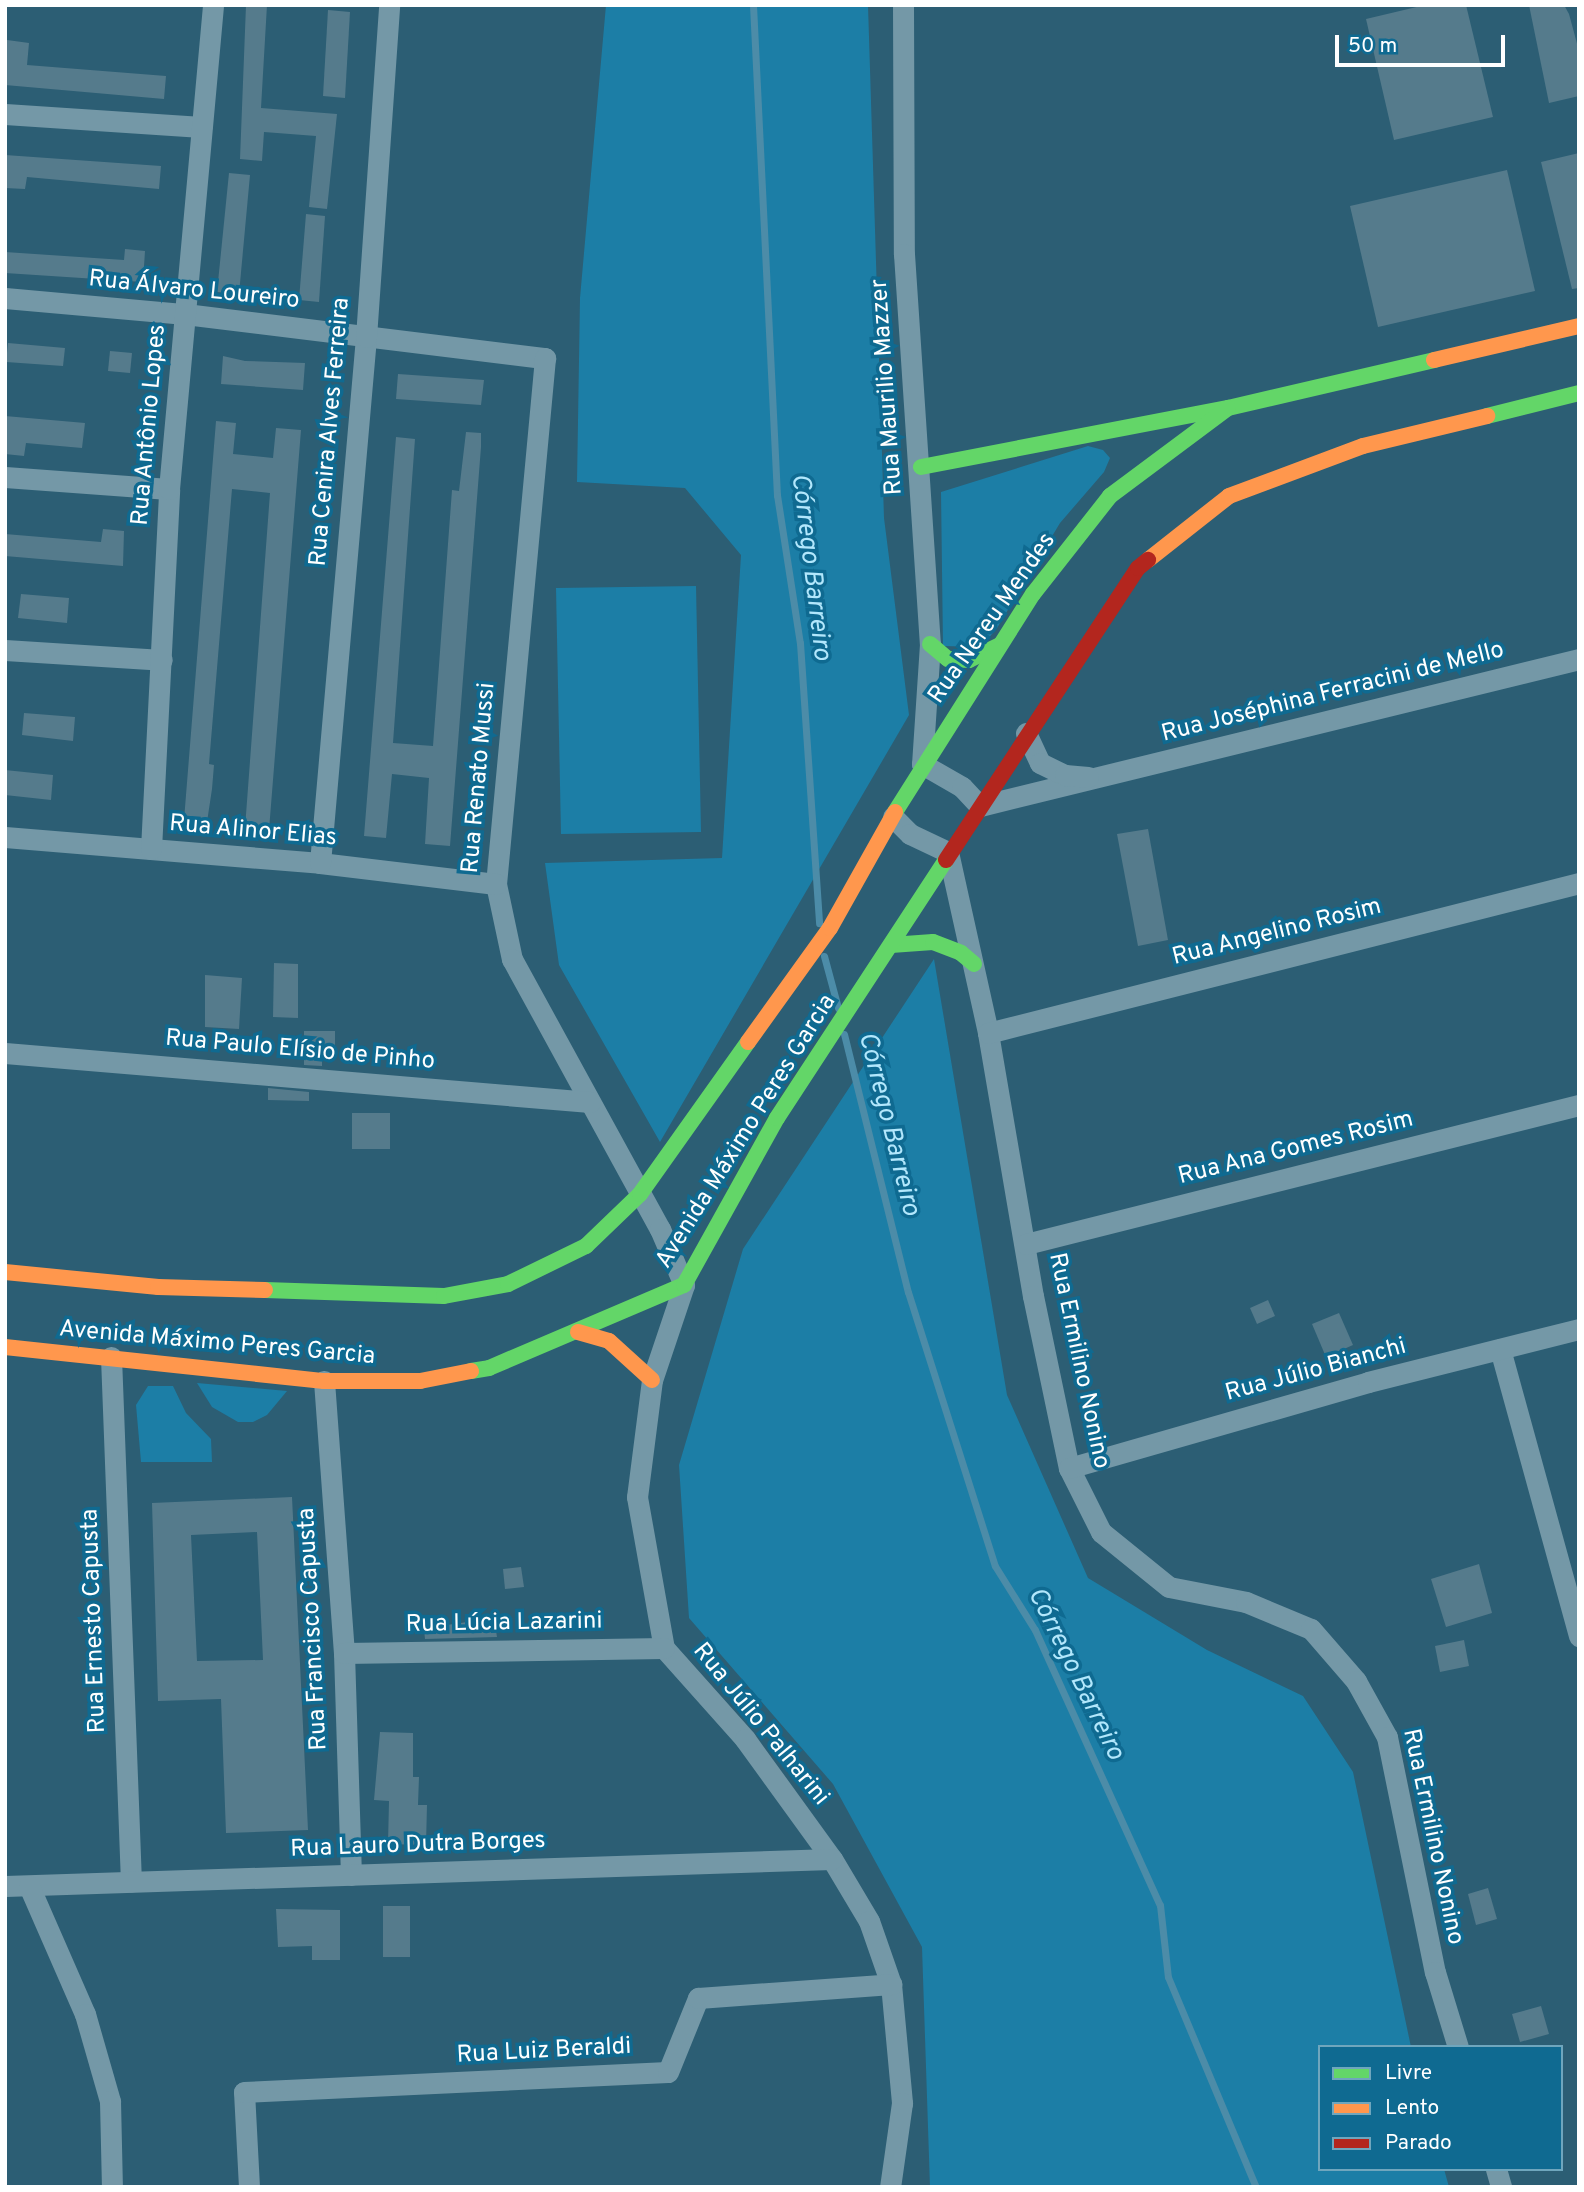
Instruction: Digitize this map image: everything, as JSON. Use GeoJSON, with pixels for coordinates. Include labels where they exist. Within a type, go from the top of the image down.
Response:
{"type":"FeatureCollection","features":[{"type":"Feature","properties":{"kind":"main road","name":"Rua Nereu Mendes"},"geometry":{"type":"LineString","coordinates":[[640,1194],[830,928],[922,764],[1000,645],[1110,496],[1228,408],[1579,326]]}},
{"type":"Feature","properties":{"kind":"main road"},"geometry":{"type":"LineString","coordinates":[[980,806],[1138,568],[1229,496],[1363,446],[1579,393]]}},
{"type":"Feature","properties":{"kind":"main road"},"geometry":{"type":"LineString","coordinates":[[921,467],[1228,408]]}},
{"type":"Feature","properties":{"kind":"main road"},"geometry":{"type":"LineString","coordinates":[[930,644],[948,659],[969,660],[1000,645]]}},
{"type":"Feature","properties":{"kind":"main road","name":"Avenida Máximo Peres Garcia"},"geometry":{"type":"LineString","coordinates":[[5,1347],[324,1381],[398,1382],[454,1376],[489,1368],[684,1285],[777,1118],[980,806]]}},
{"type":"Feature","properties":{"kind":"main road"},"geometry":{"type":"LineString","coordinates":[[891,945],[933,942],[948,946],[974,964]]}},
{"type":"Feature","properties":{"kind":"main road"},"geometry":{"type":"LineString","coordinates":[[5,1272],[158,1287],[415,1297],[462,1295],[508,1284],[586,1246],[640,1194]]}},
{"type":"Feature","properties":{"kind":"main road"},"geometry":{"type":"LineString","coordinates":[[578,1332],[609,1342],[652,1380]]}},
{"type":"Feature","properties":{"kind":"street","name":"Rua Antônio Lopes"},"geometry":{"type":"LineString","coordinates":[[151,849],[169,489],[213,5]]}},
{"type":"Feature","properties":{"kind":"street","name":"Rua Cenira Alves Ferreira"},"geometry":{"type":"LineString","coordinates":[[320,863],[366,337],[389,5]]}},
{"type":"Feature","properties":{"kind":"street","name":"Rua Maurilio Mazzer"},"geometry":{"type":"LineString","coordinates":[[903,5],[904,254],[921,467],[930,644],[922,764]]}},
{"type":"Feature","properties":{"kind":"street"},"geometry":{"type":"LineString","coordinates":[[5,114],[202,127]]}},
{"type":"Feature","properties":{"kind":"street","name":"Rua Álvaro Loureiro"},"geometry":{"type":"LineString","coordinates":[[5,299],[185,314],[545,358]]}},
{"type":"Feature","properties":{"kind":"street","name":"Rua Renato Mussi"},"geometry":{"type":"LineString","coordinates":[[545,358],[496,884],[512,959],[676,1259],[684,1285]]}},
{"type":"Feature","properties":{"kind":"street"},"geometry":{"type":"LineString","coordinates":[[5,477],[169,489]]}},
{"type":"Feature","properties":{"kind":"street"},"geometry":{"type":"LineString","coordinates":[[5,650],[162,660]]}},
{"type":"Feature","properties":{"kind":"street","name":"Rua Joséphina Ferracini de Mello"},"geometry":{"type":"LineString","coordinates":[[980,806],[1579,659]]}},
{"type":"Feature","properties":{"kind":"street","name":"Rua Joséphina Ferracini de Mello"},"geometry":{"type":"LineString","coordinates":[[1026,733],[1040,763],[1066,775],[1100,778]]}},
{"type":"Feature","properties":{"kind":"street"},"geometry":{"type":"LineString","coordinates":[[922,764],[962,787],[980,806]]}},
{"type":"Feature","properties":{"kind":"street"},"geometry":{"type":"LineString","coordinates":[[893,817],[910,834],[948,852]]}},
{"type":"Feature","properties":{"kind":"street","name":"Rua Alinor Elias"},"geometry":{"type":"LineString","coordinates":[[5,837],[320,863],[496,884]]}},
{"type":"Feature","properties":{"kind":"street","name":"Rua Ermilino Nonino"},"geometry":{"type":"LineString","coordinates":[[948,852],[988,1033],[1069,1468],[1101,1532],[1169,1587],[1247,1602],[1311,1629],[1356,1681],[1387,1737],[1435,1972],[1457,2045]]}},
{"type":"Feature","properties":{"kind":"street","name":"Rua Angelino Rosim"},"geometry":{"type":"LineString","coordinates":[[988,1033],[1579,883]]}},
{"type":"Feature","properties":{"kind":"street","name":"Rua Paulo Elísio de Pinho"},"geometry":{"type":"LineString","coordinates":[[5,1053],[590,1102]]}},
{"type":"Feature","properties":{"kind":"street","name":"Rua Ana Gomes Rosim"},"geometry":{"type":"LineString","coordinates":[[1026,1244],[1579,1105]]}},
{"type":"Feature","properties":{"kind":"street","name":"Rua Júlio Palharini"},"geometry":{"type":"LineString","coordinates":[[684,1285],[652,1380],[637,1497],[664,1648],[744,1739],[832,1859],[869,1921],[891,1984],[902,2103],[890,2187]]}},
{"type":"Feature","properties":{"kind":"street","name":"Rua Júlio Bianchi"},"geometry":{"type":"LineString","coordinates":[[1069,1468],[1579,1329]]}},
{"type":"Feature","properties":{"kind":"street"},"geometry":{"type":"LineString","coordinates":[[1500,1349],[1579,1636]]}},
{"type":"Feature","properties":{"kind":"street","name":"Rua Ernesto Capusta"},"geometry":{"type":"LineString","coordinates":[[111,1357],[131,1882]]}},
{"type":"Feature","properties":{"kind":"street","name":"Rua Francisco Capusta"},"geometry":{"type":"LineString","coordinates":[[324,1381],[344,1653],[351,1875]]}},
{"type":"Feature","properties":{"kind":"street","name":"Rua Lúcia Lazarini"},"geometry":{"type":"LineString","coordinates":[[344,1653],[664,1648]]}},
{"type":"Feature","properties":{"kind":"street","name":"Rua Lauro Dutra Borges"},"geometry":{"type":"LineString","coordinates":[[5,1886],[832,1859]]}},
{"type":"Feature","properties":{"kind":"street"},"geometry":{"type":"LineString","coordinates":[[30,1886],[85,2014],[110,2101],[112,2187]]}},
{"type":"Feature","properties":{"kind":"street","name":"Rua Luiz Beraldi"},"geometry":{"type":"LineString","coordinates":[[248,2187],[244,2092],[667,2072],[698,1998],[891,1984]]}},
{"type":"Feature","properties":{"kind":"shaded area"},"geometry":{"type":"Polygon","coordinates":[[[606,5],[868,5],[884,518],[909,715],[660,1142],[559,965],[545,863],[722,858],[741,555],[685,488],[577,482],[580,298],[606,5]]]}},
{"type":"Feature","properties":{"kind":"shaded area"},"geometry":{"type":"Polygon","coordinates":[[[1088,446],[1103,450],[1110,458],[1104,472],[1060,523],[997,628],[981,647],[943,646],[941,492],[1088,446]]]}},
{"type":"Feature","properties":{"kind":"shaded area"},"geometry":{"type":"Polygon","coordinates":[[[696,586],[701,832],[561,834],[556,588],[696,586]]]}},
{"type":"Feature","properties":{"kind":"shaded area"},"geometry":{"type":"Polygon","coordinates":[[[934,959],[1007,1395],[1088,1578],[1207,1650],[1303,1696],[1353,1772],[1411,2045],[1318,2045],[1318,2171],[1445,2171],[1449,2187],[930,2187],[922,1947],[833,1784],[689,1618],[679,1465],[743,1249],[934,959]]]}},
{"type":"Feature","properties":{"kind":"shaded area"},"geometry":{"type":"Polygon","coordinates":[[[197,1383],[287,1391],[267,1415],[253,1422],[238,1422],[212,1407],[197,1383]]]}},
{"type":"Feature","properties":{"kind":"shaded area"},"geometry":{"type":"Polygon","coordinates":[[[148,1386],[173,1386],[186,1413],[211,1439],[212,1462],[141,1462],[136,1405],[148,1386]]]}},
{"type":"Feature","properties":{"kind":"building"},"geometry":{"type":"Polygon","coordinates":[[[246,5],[267,5],[261,108],[337,114],[327,209],[309,207],[316,136],[264,132],[262,161],[240,159],[246,5]]]}},
{"type":"Feature","properties":{"kind":"building"},"geometry":{"type":"Polygon","coordinates":[[[1425,5],[1466,5],[1493,117],[1394,140],[1366,19],[1425,5]]]}},
{"type":"Feature","properties":{"kind":"building"},"geometry":{"type":"Polygon","coordinates":[[[1529,5],[1564,5],[1569,14],[1579,51],[1579,96],[1549,103],[1529,5]]]}},
{"type":"Feature","properties":{"kind":"building"},"geometry":{"type":"Polygon","coordinates":[[[328,10],[350,12],[345,98],[323,96],[328,10]]]}},
{"type":"Feature","properties":{"kind":"building"},"geometry":{"type":"Polygon","coordinates":[[[7,40],[29,43],[27,65],[166,76],[164,99],[5,85],[7,40]]]}},
{"type":"Feature","properties":{"kind":"building"},"geometry":{"type":"Polygon","coordinates":[[[1579,153],[1579,288],[1572,289],[1541,162],[1579,153]]]}},
{"type":"Feature","properties":{"kind":"building"},"geometry":{"type":"Polygon","coordinates":[[[5,155],[161,166],[159,189],[27,177],[25,189],[5,188],[5,155]]]}},
{"type":"Feature","properties":{"kind":"building"},"geometry":{"type":"Polygon","coordinates":[[[1507,170],[1535,291],[1378,327],[1350,206],[1507,170]]]}},
{"type":"Feature","properties":{"kind":"building"},"geometry":{"type":"Polygon","coordinates":[[[229,173],[250,175],[239,294],[217,292],[229,173]]]}},
{"type":"Feature","properties":{"kind":"building"},"geometry":{"type":"Polygon","coordinates":[[[306,214],[325,216],[319,302],[299,300],[306,214]]]}},
{"type":"Feature","properties":{"kind":"building"},"geometry":{"type":"Polygon","coordinates":[[[125,249],[145,251],[143,282],[5,273],[5,252],[124,260],[125,249]]]}},
{"type":"Feature","properties":{"kind":"building"},"geometry":{"type":"Polygon","coordinates":[[[8,343],[65,348],[63,366],[6,362],[8,343]]]}},
{"type":"Feature","properties":{"kind":"building"},"geometry":{"type":"Polygon","coordinates":[[[110,351],[132,353],[130,373],[108,371],[110,351]]]}},
{"type":"Feature","properties":{"kind":"building"},"geometry":{"type":"Polygon","coordinates":[[[223,356],[245,361],[305,363],[303,390],[221,384],[223,356]]]}},
{"type":"Feature","properties":{"kind":"building"},"geometry":{"type":"Polygon","coordinates":[[[398,374],[484,380],[481,405],[396,399],[398,374]]]}},
{"type":"Feature","properties":{"kind":"building"},"geometry":{"type":"Polygon","coordinates":[[[5,416],[85,423],[82,448],[26,443],[24,456],[5,454],[5,416]]]}},
{"type":"Feature","properties":{"kind":"building"},"geometry":{"type":"Polygon","coordinates":[[[216,421],[236,423],[233,454],[273,458],[276,428],[301,430],[269,830],[245,828],[270,493],[232,489],[209,764],[214,765],[212,789],[207,822],[184,820],[216,421]]]}},
{"type":"Feature","properties":{"kind":"building"},"geometry":{"type":"Polygon","coordinates":[[[466,432],[481,433],[481,447],[450,846],[425,844],[429,778],[392,774],[386,838],[364,836],[396,437],[415,439],[393,743],[433,746],[452,490],[459,491],[466,432]]]}},
{"type":"Feature","properties":{"kind":"building"},"geometry":{"type":"Polygon","coordinates":[[[103,529],[124,531],[123,566],[5,556],[5,534],[101,542],[103,529]]]}},
{"type":"Feature","properties":{"kind":"building"},"geometry":{"type":"Polygon","coordinates":[[[21,594],[69,598],[67,623],[18,618],[21,594]]]}},
{"type":"Feature","properties":{"kind":"building"},"geometry":{"type":"Polygon","coordinates":[[[24,713],[75,717],[73,741],[22,735],[24,713]]]}},
{"type":"Feature","properties":{"kind":"building"},"geometry":{"type":"Polygon","coordinates":[[[5,770],[53,775],[51,800],[5,795],[5,770]]]}},
{"type":"Feature","properties":{"kind":"building"},"geometry":{"type":"Polygon","coordinates":[[[1148,829],[1168,940],[1138,946],[1117,834],[1148,829]]]}},
{"type":"Feature","properties":{"kind":"building"},"geometry":{"type":"Polygon","coordinates":[[[274,963],[298,964],[298,1018],[273,1017],[274,963]]]}},
{"type":"Feature","properties":{"kind":"building"},"geometry":{"type":"Polygon","coordinates":[[[205,975],[242,978],[239,1029],[205,1027],[205,975]]]}},
{"type":"Feature","properties":{"kind":"building"},"geometry":{"type":"Polygon","coordinates":[[[304,1031],[335,1031],[335,1048],[322,1048],[322,1066],[304,1065],[304,1031]]]}},
{"type":"Feature","properties":{"kind":"building"},"geometry":{"type":"Polygon","coordinates":[[[268,1088],[309,1092],[309,1101],[268,1100],[268,1088]]]}},
{"type":"Feature","properties":{"kind":"building"},"geometry":{"type":"Polygon","coordinates":[[[352,1113],[390,1113],[390,1149],[352,1149],[352,1113]]]}},
{"type":"Feature","properties":{"kind":"building"},"geometry":{"type":"Polygon","coordinates":[[[1268,1300],[1275,1316],[1257,1324],[1250,1308],[1268,1300]]]}},
{"type":"Feature","properties":{"kind":"building"},"geometry":{"type":"Polygon","coordinates":[[[1339,1313],[1353,1345],[1326,1357],[1312,1324],[1339,1313]]]}},
{"type":"Feature","properties":{"kind":"building"},"geometry":{"type":"Polygon","coordinates":[[[292,1497],[308,1830],[226,1833],[221,1699],[158,1701],[152,1503],[292,1497]],[[257,1532],[191,1535],[197,1661],[263,1660],[257,1532]]]}},
{"type":"Feature","properties":{"kind":"building"},"geometry":{"type":"Polygon","coordinates":[[[1479,1564],[1492,1613],[1446,1627],[1431,1579],[1479,1564]]]}},
{"type":"Feature","properties":{"kind":"building"},"geometry":{"type":"Polygon","coordinates":[[[521,1567],[524,1587],[505,1589],[503,1569],[521,1567]]]}},
{"type":"Feature","properties":{"kind":"building"},"geometry":{"type":"Polygon","coordinates":[[[446,1618],[447,1625],[494,1618],[497,1637],[425,1639],[423,1620],[446,1618]]]}},
{"type":"Feature","properties":{"kind":"building"},"geometry":{"type":"Polygon","coordinates":[[[1464,1640],[1469,1666],[1440,1672],[1435,1646],[1464,1640]]]}},
{"type":"Feature","properties":{"kind":"building"},"geometry":{"type":"Polygon","coordinates":[[[380,1732],[413,1733],[413,1777],[419,1777],[418,1805],[427,1805],[426,1845],[388,1844],[389,1801],[374,1800],[380,1732]]]}},
{"type":"Feature","properties":{"kind":"building"},"geometry":{"type":"Polygon","coordinates":[[[1488,1888],[1497,1919],[1476,1925],[1468,1894],[1488,1888]]]}},
{"type":"Feature","properties":{"kind":"building"},"geometry":{"type":"Polygon","coordinates":[[[383,1906],[410,1906],[410,1957],[383,1957],[383,1906]]]}},
{"type":"Feature","properties":{"kind":"building"},"geometry":{"type":"Polygon","coordinates":[[[276,1909],[340,1910],[340,1960],[312,1960],[312,1946],[278,1947],[276,1909]]]}},
{"type":"Feature","properties":{"kind":"building"},"geometry":{"type":"Polygon","coordinates":[[[1541,2006],[1549,2034],[1520,2042],[1512,2014],[1541,2006]]]}},
{"type":"Feature","properties":{"kind":"waterway","name":"Córrego Barreiro"},"geometry":{"type":"LineString","coordinates":[[753,5],[777,495],[800,643],[819,923]]}},
{"type":"Feature","properties":{"kind":"waterway","name":"Córrego Barreiro"},"geometry":{"type":"LineString","coordinates":[[824,956],[838,1008]]}},
{"type":"Feature","properties":{"kind":"waterway","name":"Córrego Barreiro"},"geometry":{"type":"LineString","coordinates":[[844,1034],[908,1292],[995,1566],[1035,1630],[1160,1905],[1168,1977],[1256,2187]]}},
{"type":"Feature","properties":{"kind":"traffic: fast"},"geometry":{"type":"LineString","coordinates":[[921,467],[1228,408],[1434,360]]}},
{"type":"Feature","properties":{"kind":"traffic: fast"},"geometry":{"type":"LineString","coordinates":[[1487,416],[1579,393]]}},
{"type":"Feature","properties":{"kind":"traffic: fast"},"geometry":{"type":"LineString","coordinates":[[895,812],[1033,594],[1110,496],[1228,408]]}},
{"type":"Feature","properties":{"kind":"traffic: fast"},"geometry":{"type":"LineString","coordinates":[[930,644],[948,659],[969,660],[1000,645]]}},
{"type":"Feature","properties":{"kind":"traffic: fast"},"geometry":{"type":"LineString","coordinates":[[471,1371],[489,1368],[684,1285],[777,1118],[946,860]]}},
{"type":"Feature","properties":{"kind":"traffic: fast"},"geometry":{"type":"LineString","coordinates":[[891,945],[933,942],[961,953],[974,964]]}},
{"type":"Feature","properties":{"kind":"traffic: fast"},"geometry":{"type":"LineString","coordinates":[[265,1290],[444,1296],[508,1284],[586,1246],[640,1194],[748,1042]]}},
{"type":"Feature","properties":{"kind":"traffic: slow"},"geometry":{"type":"LineString","coordinates":[[1434,360],[1579,326]]}},
{"type":"Feature","properties":{"kind":"traffic: slow"},"geometry":{"type":"LineString","coordinates":[[1148,560],[1229,496],[1363,446],[1487,416]]}},
{"type":"Feature","properties":{"kind":"traffic: slow"},"geometry":{"type":"LineString","coordinates":[[748,1042],[830,928],[895,812]]}},
{"type":"Feature","properties":{"kind":"traffic: slow"},"geometry":{"type":"LineString","coordinates":[[5,1272],[158,1287],[265,1290]]}},
{"type":"Feature","properties":{"kind":"traffic: slow"},"geometry":{"type":"LineString","coordinates":[[578,1332],[609,1341],[652,1380]]}},
{"type":"Feature","properties":{"kind":"traffic: slow"},"geometry":{"type":"LineString","coordinates":[[5,1347],[324,1381],[420,1381],[471,1371]]}},
{"type":"Feature","properties":{"kind":"traffic: jam"},"geometry":{"type":"LineString","coordinates":[[946,860],[1138,568],[1148,560]]}}]}
